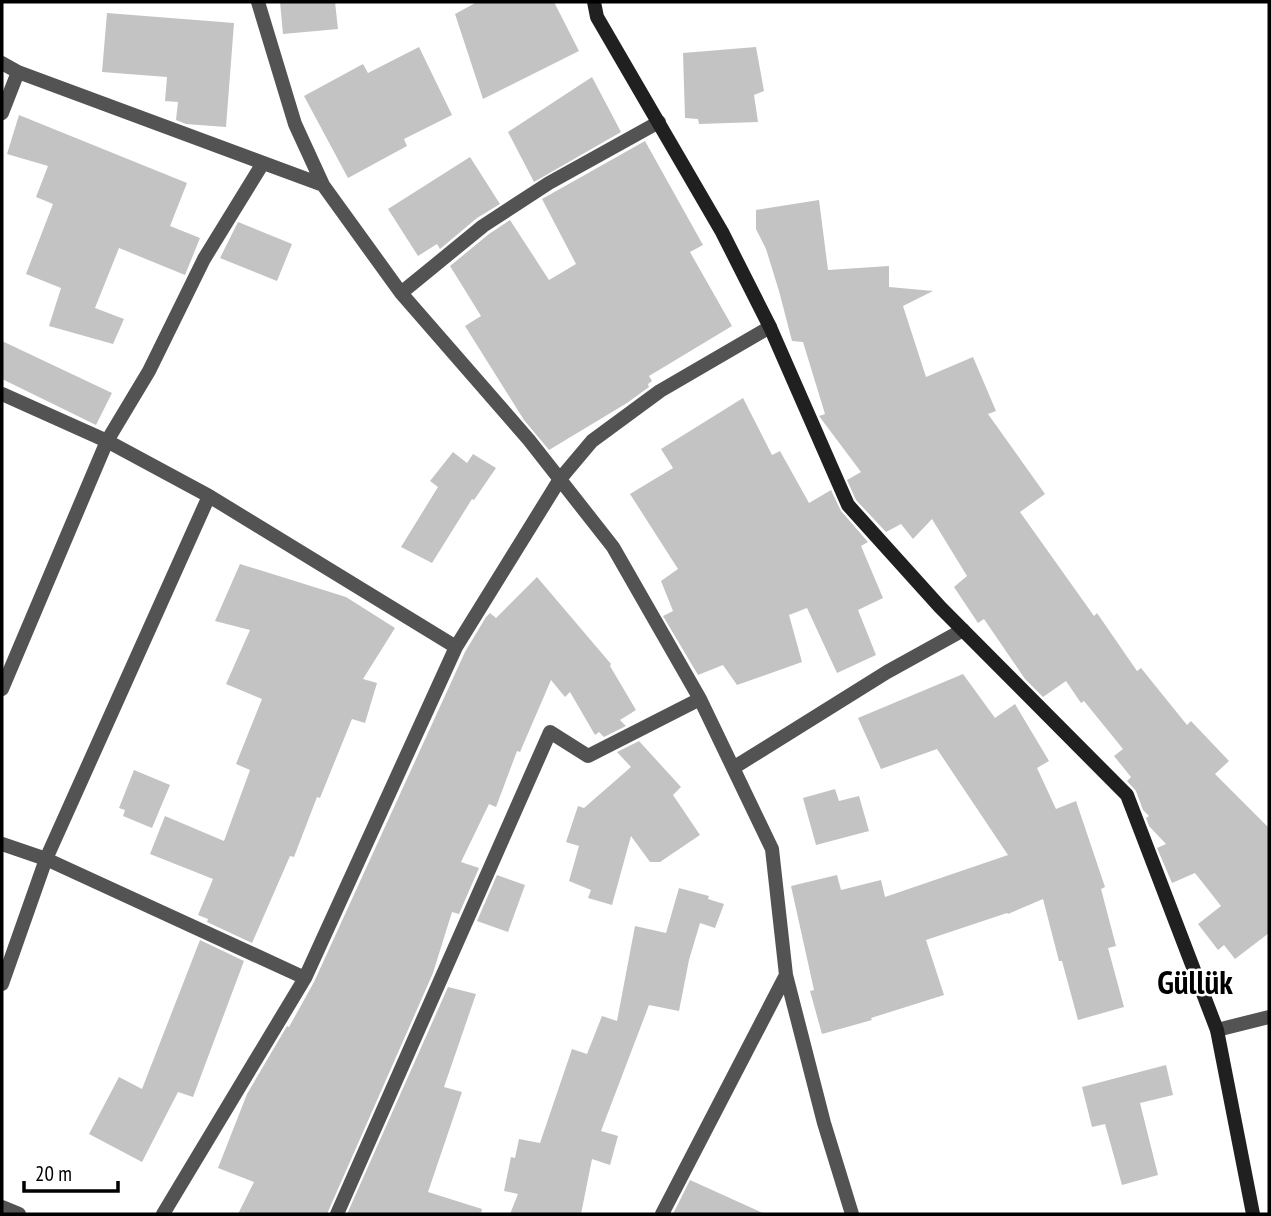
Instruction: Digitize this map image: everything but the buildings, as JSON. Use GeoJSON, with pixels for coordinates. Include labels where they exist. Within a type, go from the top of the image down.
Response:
{"type":"FeatureCollection","features":[{"type":"Feature","properties":{"kind":"street"},"geometry":{"type":"LineString","coordinates":[[258,2],[295,124],[323,185],[401,293],[529,440],[613,547],[700,699],[772,849],[786,975],[824,1123],[852,1214]]}},
{"type":"Feature","properties":{"kind":"street"},"geometry":{"type":"LineString","coordinates":[[594,2],[597,17],[722,232],[770,327],[848,505],[963,630],[1127,795],[1217,1030],[1253,1214]]}},
{"type":"Feature","properties":{"kind":"street"},"geometry":{"type":"LineString","coordinates":[[2,63],[18,72],[323,185]]}},
{"type":"Feature","properties":{"kind":"street"},"geometry":{"type":"LineString","coordinates":[[2,113],[18,72]]}},
{"type":"Feature","properties":{"kind":"street"},"geometry":{"type":"LineString","coordinates":[[401,293],[483,226],[549,183],[659,122]]}},
{"type":"Feature","properties":{"kind":"street"},"geometry":{"type":"LineString","coordinates":[[2,689],[107,441],[149,371],[204,259],[263,163]]}},
{"type":"Feature","properties":{"kind":"street"},"geometry":{"type":"LineString","coordinates":[[163,1214],[305,978],[456,647],[560,479],[592,441],[660,391],[770,327]]}},
{"type":"Feature","properties":{"kind":"street"},"geometry":{"type":"LineString","coordinates":[[2,394],[107,441],[209,496],[456,647]]}},
{"type":"Feature","properties":{"kind":"street"},"geometry":{"type":"LineString","coordinates":[[2,984],[46,859],[209,496]]}},
{"type":"Feature","properties":{"kind":"street"},"geometry":{"type":"LineString","coordinates":[[733,768],[887,673],[963,630]]}},
{"type":"Feature","properties":{"kind":"street"},"geometry":{"type":"LineString","coordinates":[[337,1214],[550,732],[588,757],[700,699]]}},
{"type":"Feature","properties":{"kind":"street"},"geometry":{"type":"LineString","coordinates":[[2,844],[46,859],[305,978]]}},
{"type":"Feature","properties":{"kind":"street"},"geometry":{"type":"LineString","coordinates":[[662,1214],[786,975]]}},
{"type":"Feature","properties":{"kind":"street"},"geometry":{"type":"LineString","coordinates":[[1217,1030],[1269,1017]]}},
{"type":"Feature","properties":{"kind":"street"},"geometry":{"type":"LineString","coordinates":[[2,1207],[19,1214]]}},
{"type":"Feature","properties":{"kind":"district","name":"Güllük"},"geometry":{"type":"Point","coordinates":[1195,982]}}]}
